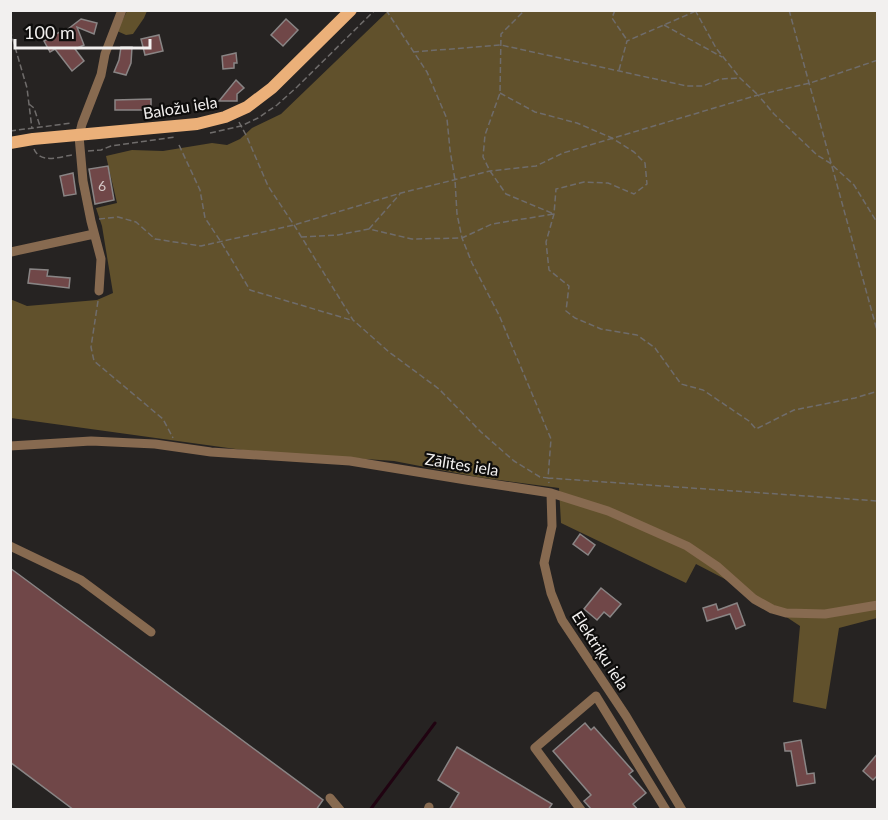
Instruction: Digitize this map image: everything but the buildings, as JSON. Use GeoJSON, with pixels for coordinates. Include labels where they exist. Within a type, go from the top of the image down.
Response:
{"type":"FeatureCollection","features":[{"type":"Feature","properties":{"kind":"main road","name":"Baložu iela"},"geometry":{"type":"LineString","coordinates":[[10,143],[81,130],[197,124],[225,117],[247,107],[272,88],[351,10]]}},
{"type":"Feature","properties":{"kind":"street"},"geometry":{"type":"LineString","coordinates":[[99,291],[101,259],[83,181],[81,130],[101,75],[105,54],[122,10]]}},
{"type":"Feature","properties":{"kind":"street"},"geometry":{"type":"LineString","coordinates":[[11,252],[94,234]]}},
{"type":"Feature","properties":{"kind":"street","name":"Zālītes iela"},"geometry":{"type":"LineString","coordinates":[[10,446],[91,441],[155,444],[211,452],[350,461],[551,493],[608,511],[687,546],[718,567],[754,598],[772,609],[786,613],[825,614],[878,605]]}},
{"type":"Feature","properties":{"kind":"street","name":"Elektriķu iela"},"geometry":{"type":"LineString","coordinates":[[551,493],[552,526],[544,563],[550,593],[562,620],[626,716],[682,810]]}},
{"type":"Feature","properties":{"kind":"street"},"geometry":{"type":"LineString","coordinates":[[10,546],[81,580],[151,632]]}},
{"type":"Feature","properties":{"kind":"street"},"geometry":{"type":"LineString","coordinates":[[581,810],[572,805],[535,748],[596,696],[666,810]]}},
{"type":"Feature","properties":{"kind":"street"},"geometry":{"type":"LineString","coordinates":[[330,798],[340,810]]}},
{"type":"Feature","properties":{"kind":"path"},"geometry":{"type":"LineString","coordinates":[[386,10],[427,72],[447,119],[457,214],[462,238],[472,263],[499,315],[551,439],[548,478],[551,493]]}},
{"type":"Feature","properties":{"kind":"path"},"geometry":{"type":"LineString","coordinates":[[525,10],[501,34],[500,93],[485,135],[483,157],[506,194],[554,213]]}},
{"type":"Feature","properties":{"kind":"path"},"geometry":{"type":"LineString","coordinates":[[615,10],[612,18],[627,41],[619,71]]}},
{"type":"Feature","properties":{"kind":"path"},"geometry":{"type":"LineString","coordinates":[[789,10],[878,334]]}},
{"type":"Feature","properties":{"kind":"path"},"geometry":{"type":"LineString","coordinates":[[627,41],[696,11],[716,48],[740,78],[759,95],[774,114],[854,185],[878,224]]}},
{"type":"Feature","properties":{"kind":"path"},"geometry":{"type":"LineString","coordinates":[[664,24],[723,57]]}},
{"type":"Feature","properties":{"kind":"path"},"geometry":{"type":"LineString","coordinates":[[10,30],[27,88],[32,127]]}},
{"type":"Feature","properties":{"kind":"path"},"geometry":{"type":"LineString","coordinates":[[413,52],[501,45],[687,86],[703,86],[720,79],[740,78]]}},
{"type":"Feature","properties":{"kind":"path"},"geometry":{"type":"LineString","coordinates":[[91,221],[118,216],[136,222],[155,239],[201,246],[221,242],[294,225],[401,193],[490,171],[536,166],[563,153],[810,82],[878,60]]}},
{"type":"Feature","properties":{"kind":"path"},"geometry":{"type":"LineString","coordinates":[[500,93],[535,112],[577,123],[612,138],[634,152],[645,163],[646,184],[634,194],[608,183],[584,183],[556,189],[554,213],[546,242],[549,270],[569,286],[566,311],[575,318],[601,329],[637,335],[655,348],[681,384],[703,390],[749,421],[756,429],[794,410],[878,391]]}},
{"type":"Feature","properties":{"kind":"path"},"geometry":{"type":"LineString","coordinates":[[28,103],[34,108],[41,126]]}},
{"type":"Feature","properties":{"kind":"path"},"geometry":{"type":"LineString","coordinates":[[234,113],[268,186],[353,320],[388,352],[439,389],[514,462],[540,477],[548,478],[878,501]]}},
{"type":"Feature","properties":{"kind":"path"},"geometry":{"type":"LineString","coordinates":[[10,131],[71,123],[81,130]]}},
{"type":"Feature","properties":{"kind":"path"},"geometry":{"type":"LineString","coordinates":[[179,145],[200,190],[205,218],[250,290],[353,320]]}},
{"type":"Feature","properties":{"kind":"path"},"geometry":{"type":"LineString","coordinates":[[369,229],[401,193]]}},
{"type":"Feature","properties":{"kind":"path"},"geometry":{"type":"LineString","coordinates":[[302,237],[338,235],[369,229],[412,239],[462,238],[492,224],[554,213]]}},
{"type":"Feature","properties":{"kind":"path"},"geometry":{"type":"LineString","coordinates":[[99,291],[90,347],[94,362],[163,419],[178,447]]}},
{"type":"Feature","properties":{"kind":"shaded area"},"geometry":{"type":"Polygon","coordinates":[[[127,11],[147,11],[133,34],[126,35],[117,31],[127,11]]]}},
{"type":"Feature","properties":{"kind":"shaded area"},"geometry":{"type":"Polygon","coordinates":[[[388,11],[877,11],[877,618],[839,628],[826,709],[793,702],[800,626],[746,590],[696,564],[686,583],[561,523],[559,488],[477,477],[394,461],[250,451],[11,418],[10,299],[27,306],[97,300],[113,293],[102,226],[96,208],[117,203],[106,156],[132,150],[163,151],[212,143],[227,145],[240,139],[252,128],[281,114],[388,11]]]}},
{"type":"Feature","properties":{"kind":"waterway"},"geometry":{"type":"LineString","coordinates":[[370,810],[435,723]]}}]}
